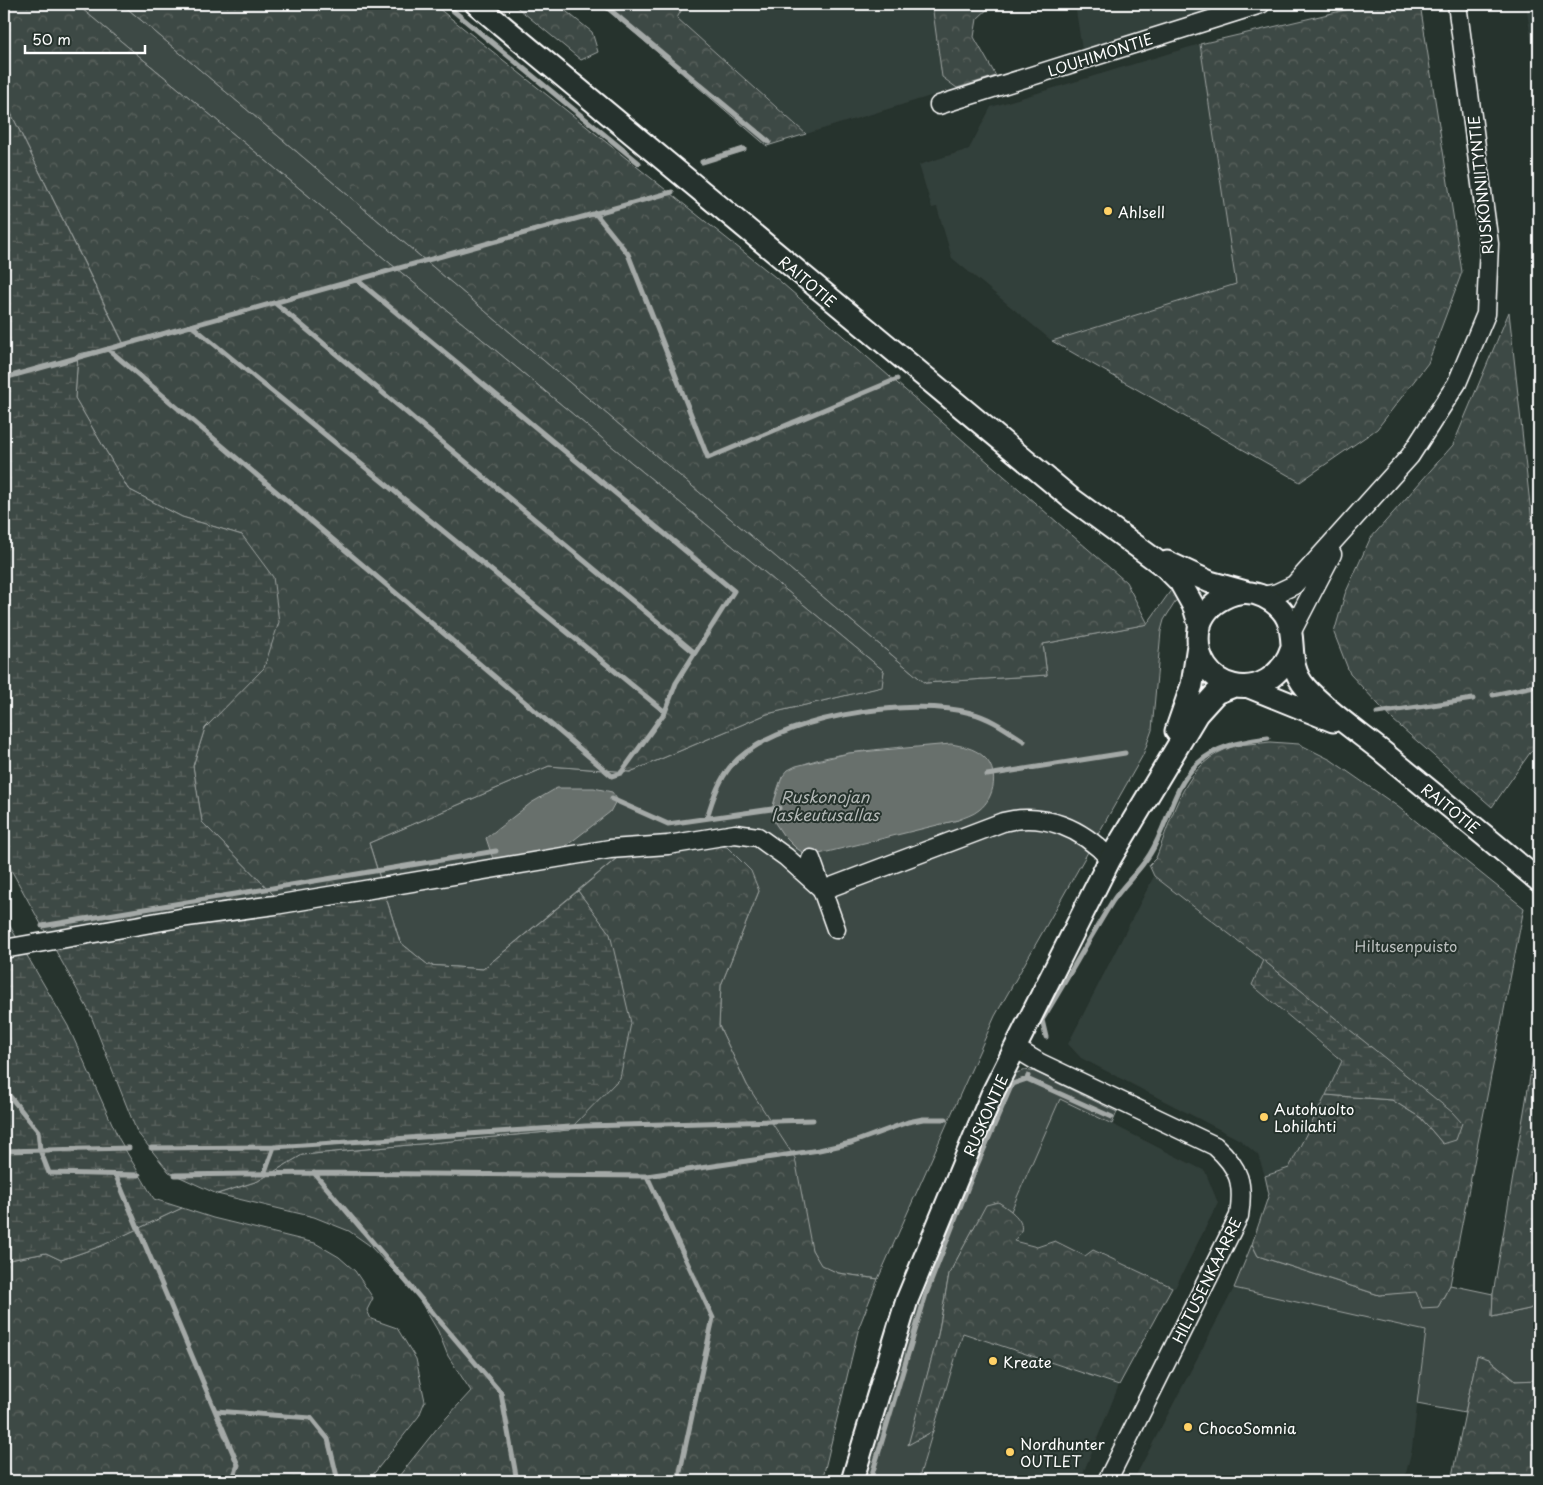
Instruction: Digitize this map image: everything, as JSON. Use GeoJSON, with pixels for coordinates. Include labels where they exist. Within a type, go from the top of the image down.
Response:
{"type":"FeatureCollection","features":[{"type":"Feature","properties":{"kind":"main road","name":"RAITOTIE"},"geometry":{"type":"LineString","coordinates":[[476,4],[1049,480],[1165,567],[1188,592],[1199,635]]}},
{"type":"Feature","properties":{"kind":"main road","name":"RAITOTIE"},"geometry":{"type":"LineString","coordinates":[[1144,551],[1210,582],[1254,594]]}},
{"type":"Feature","properties":{"kind":"main road"},"geometry":{"type":"LineString","coordinates":[[1254,594],[1276,604],[1286,616],[1292,639],[1287,662],[1277,675],[1264,684],[1241,687],[1220,680],[1209,670],[1201,657],[1199,635],[1206,614],[1216,602],[1230,595],[1254,594]]}},
{"type":"Feature","properties":{"kind":"main road","name":"RUSKONTIE"},"geometry":{"type":"LineString","coordinates":[[1164,768],[1192,685],[1199,635]]}},
{"type":"Feature","properties":{"kind":"main road","name":"RAITOTIE"},"geometry":{"type":"LineString","coordinates":[[1292,639],[1292,662],[1304,686],[1539,881]]}},
{"type":"Feature","properties":{"kind":"main road","name":"RAITOTIE"},"geometry":{"type":"LineString","coordinates":[[1241,687],[1304,708],[1362,735]]}},
{"type":"Feature","properties":{"kind":"main road","name":"RUSKONTIE"},"geometry":{"type":"LineString","coordinates":[[852,1481],[906,1300],[992,1094],[1110,859],[1197,714],[1216,693],[1241,687]]}},
{"type":"Feature","properties":{"kind":"street","name":"LOUHIMONTIE"},"geometry":{"type":"LineString","coordinates":[[939,105],[1261,4]]}},
{"type":"Feature","properties":{"kind":"street","name":"RUSKONNIITYNTIE"},"geometry":{"type":"LineString","coordinates":[[1254,594],[1277,593],[1294,585],[1344,532],[1410,456],[1458,383],[1486,314],[1489,244],[1457,4]]}},
{"type":"Feature","properties":{"kind":"street","name":"RUSKONNIITYNTIE"},"geometry":{"type":"LineString","coordinates":[[1292,639],[1344,532]]}},
{"type":"Feature","properties":{"kind":"street"},"geometry":{"type":"LineString","coordinates":[[823,890],[1003,822],[1021,818],[1036,818],[1064,826],[1095,842],[1110,859]]}},
{"type":"Feature","properties":{"kind":"street"},"geometry":{"type":"LineString","coordinates":[[4,949],[180,918],[480,873],[610,849],[668,845],[735,834],[758,837],[786,857],[823,890]]}},
{"type":"Feature","properties":{"kind":"street"},"geometry":{"type":"LineString","coordinates":[[811,859],[836,929]]}},
{"type":"Feature","properties":{"kind":"street","name":"HILTUSENKAARRE"},"geometry":{"type":"LineString","coordinates":[[1016,1048],[1040,1063],[1215,1146],[1230,1159],[1239,1175],[1243,1193],[1239,1216],[1107,1481]]}},
{"type":"Feature","properties":{"kind":"shaded area"},"geometry":{"type":"Polygon","coordinates":[[[685,4],[932,4],[942,77],[957,88],[806,134],[677,18],[685,4]]]}},
{"type":"Feature","properties":{"kind":"shaded area"},"geometry":{"type":"Polygon","coordinates":[[[1075,4],[1231,4],[1082,50],[1075,4]]]}},
{"type":"Feature","properties":{"kind":"shaded area"},"geometry":{"type":"Polygon","coordinates":[[[1526,4],[1539,4],[1539,96],[1526,4]]]}},
{"type":"Feature","properties":{"kind":"shaded area"},"geometry":{"type":"Polygon","coordinates":[[[1200,44],[1236,285],[1052,341],[952,258],[937,207],[932,208],[919,165],[969,149],[991,107],[1200,44]]]}},
{"type":"Feature","properties":{"kind":"shaded area"},"geometry":{"type":"Polygon","coordinates":[[[1154,876],[1263,960],[1252,985],[1342,1062],[1289,1168],[1265,1176],[1258,1155],[1240,1140],[1081,1058],[1068,1044],[1154,876]]]}},
{"type":"Feature","properties":{"kind":"shaded area"},"geometry":{"type":"Polygon","coordinates":[[[1060,1098],[1205,1171],[1218,1203],[1175,1288],[1094,1250],[1085,1256],[1055,1241],[1037,1247],[1013,1240],[1021,1231],[1017,1218],[1011,1211],[1060,1098]]]}},
{"type":"Feature","properties":{"kind":"shaded area"},"geometry":{"type":"Polygon","coordinates":[[[1234,1288],[1426,1331],[1412,1449],[1404,1481],[1133,1481],[1234,1288]]]}},
{"type":"Feature","properties":{"kind":"shaded area"},"geometry":{"type":"Polygon","coordinates":[[[963,1333],[1119,1385],[1080,1481],[918,1481],[963,1333]]]}},
{"type":"Feature","properties":{"kind":"green space"},"geometry":{"type":"Polygon","coordinates":[[[4,4],[76,4],[884,671],[882,687],[767,714],[630,772],[549,766],[369,843],[381,882],[275,896],[202,822],[193,766],[205,728],[264,667],[242,535],[182,517],[128,489],[75,398],[78,354],[124,344],[4,99],[4,4]]]}},
{"type":"Feature","properties":{"kind":"green space"},"geometry":{"type":"Polygon","coordinates":[[[76,4],[122,4],[925,683],[1047,675],[1043,644],[1147,624],[1174,586],[1181,593],[1164,620],[1161,631],[1152,730],[1143,755],[995,1016],[878,1279],[838,1273],[821,1266],[812,1250],[747,1085],[719,1026],[721,985],[759,891],[635,843],[483,969],[428,965],[400,942],[369,843],[549,766],[630,772],[767,714],[881,687],[884,671],[76,4]],[[902,747],[839,755],[806,763],[783,777],[777,790],[774,806],[775,820],[781,832],[796,848],[887,836],[958,820],[902,747]]]}},
{"type":"Feature","properties":{"kind":"green space"},"geometry":{"type":"Polygon","coordinates":[[[122,4],[433,4],[775,277],[1126,582],[1148,624],[1043,644],[1047,675],[925,683],[122,4]]]}},
{"type":"Feature","properties":{"kind":"green space"},"geometry":{"type":"Polygon","coordinates":[[[513,4],[557,4],[592,32],[598,52],[581,60],[513,4]]]}},
{"type":"Feature","properties":{"kind":"green space"},"geometry":{"type":"Polygon","coordinates":[[[601,4],[685,4],[677,18],[806,134],[767,146],[601,4]]]}},
{"type":"Feature","properties":{"kind":"green space"},"geometry":{"type":"Polygon","coordinates":[[[932,4],[993,4],[977,19],[974,37],[996,76],[957,88],[942,77],[932,4]]]}},
{"type":"Feature","properties":{"kind":"green space"},"geometry":{"type":"Polygon","coordinates":[[[1371,4],[1420,4],[1462,272],[1428,363],[1377,429],[1300,482],[1052,341],[1236,284],[1200,44],[1371,4]]]}},
{"type":"Feature","properties":{"kind":"green space"},"geometry":{"type":"Polygon","coordinates":[[[4,99],[124,345],[78,354],[75,398],[128,489],[182,517],[242,535],[273,577],[279,622],[264,668],[205,728],[193,766],[202,822],[275,896],[381,882],[400,942],[428,965],[483,969],[578,891],[610,934],[631,1023],[620,1078],[569,1130],[302,1155],[258,1181],[217,1194],[169,1172],[137,1132],[89,1011],[4,857],[4,99]]]}},
{"type":"Feature","properties":{"kind":"green space"},"geometry":{"type":"Polygon","coordinates":[[[1509,312],[1539,587],[1539,740],[1492,807],[1393,720],[1350,674],[1334,633],[1345,594],[1370,539],[1453,445],[1509,312]]]}},
{"type":"Feature","properties":{"kind":"green space","name":"Hiltusenpuisto"},"geometry":{"type":"Polygon","coordinates":[[[1270,742],[1299,744],[1331,760],[1397,806],[1524,908],[1450,1285],[1438,1307],[1422,1308],[1416,1292],[1379,1295],[1258,1256],[1252,1244],[1269,1194],[1265,1176],[1289,1168],[1326,1095],[1392,1100],[1421,1118],[1443,1144],[1451,1112],[1263,960],[1154,876],[1149,865],[1156,858],[1175,808],[1192,777],[1218,753],[1239,745],[1270,742]]]}},
{"type":"Feature","properties":{"kind":"green space"},"geometry":{"type":"Polygon","coordinates":[[[661,836],[727,847],[751,871],[759,891],[721,985],[719,1026],[747,1085],[795,1158],[812,1250],[821,1265],[838,1273],[878,1279],[859,1327],[822,1481],[395,1481],[438,1427],[471,1391],[448,1356],[438,1331],[416,1294],[369,1245],[349,1231],[314,1217],[217,1194],[258,1181],[302,1155],[569,1130],[582,1115],[610,935],[578,891],[635,843],[661,836]]]}},
{"type":"Feature","properties":{"kind":"green space"},"geometry":{"type":"Polygon","coordinates":[[[4,916],[68,1026],[119,1139],[154,1199],[182,1208],[101,1246],[61,1260],[46,1253],[4,1261],[4,916]]]}},
{"type":"Feature","properties":{"kind":"green space"},"geometry":{"type":"Polygon","coordinates":[[[1263,960],[1452,1112],[1462,1123],[1456,1140],[1443,1144],[1421,1118],[1392,1100],[1326,1095],[1342,1061],[1252,985],[1263,960]]]}},
{"type":"Feature","properties":{"kind":"green space"},"geometry":{"type":"Polygon","coordinates":[[[1539,1024],[1539,1304],[1529,1309],[1492,1317],[1493,1294],[1539,1024]]]}},
{"type":"Feature","properties":{"kind":"green space"},"geometry":{"type":"Polygon","coordinates":[[[1025,1070],[1035,1072],[1117,1112],[1112,1124],[1060,1099],[1011,1211],[998,1202],[975,1226],[949,1274],[938,1335],[909,1444],[933,1431],[918,1481],[863,1481],[919,1293],[1011,1075],[1025,1070]]]}},
{"type":"Feature","properties":{"kind":"green space"},"geometry":{"type":"Polygon","coordinates":[[[998,1202],[1014,1214],[1020,1222],[1021,1231],[1014,1241],[1037,1247],[1055,1241],[1085,1256],[1093,1250],[1172,1287],[1119,1385],[963,1333],[933,1431],[908,1445],[938,1335],[949,1274],[986,1205],[998,1202]]]}},
{"type":"Feature","properties":{"kind":"green space"},"geometry":{"type":"Polygon","coordinates":[[[182,1208],[213,1218],[315,1243],[339,1257],[355,1271],[373,1298],[367,1310],[371,1319],[397,1328],[416,1359],[425,1401],[419,1416],[368,1481],[4,1481],[4,1261],[46,1253],[61,1260],[101,1246],[182,1208]]]}},
{"type":"Feature","properties":{"kind":"green space"},"geometry":{"type":"Polygon","coordinates":[[[1252,1244],[1258,1256],[1379,1295],[1416,1291],[1438,1307],[1450,1285],[1493,1294],[1492,1317],[1529,1309],[1539,1304],[1539,1380],[1516,1381],[1489,1359],[1477,1356],[1465,1413],[1417,1404],[1426,1331],[1234,1288],[1252,1244]]]}},
{"type":"Feature","properties":{"kind":"green space"},"geometry":{"type":"Polygon","coordinates":[[[1477,1355],[1489,1359],[1515,1381],[1539,1380],[1539,1481],[1451,1481],[1477,1355]]]}},
{"type":"Feature","properties":{"kind":"water","name":"Ruskonojan laskeutusallas"},"geometry":{"type":"Polygon","coordinates":[[[951,744],[976,751],[983,756],[992,769],[993,784],[989,798],[972,815],[815,855],[805,854],[796,848],[783,835],[775,823],[772,809],[782,777],[788,770],[796,766],[849,753],[951,744]]]}},
{"type":"Feature","properties":{"kind":"water"},"geometry":{"type":"Polygon","coordinates":[[[557,788],[594,788],[612,792],[617,799],[610,812],[557,853],[495,865],[486,838],[531,803],[557,788]]]}},
{"type":"Feature","properties":{"kind":"waterway"},"geometry":{"type":"LineString","coordinates":[[445,4],[639,163]]}},
{"type":"Feature","properties":{"kind":"waterway"},"geometry":{"type":"LineString","coordinates":[[603,4],[769,142]]}},
{"type":"Feature","properties":{"kind":"waterway"},"geometry":{"type":"LineString","coordinates":[[702,162],[744,149]]}},
{"type":"Feature","properties":{"kind":"waterway"},"geometry":{"type":"LineString","coordinates":[[4,378],[672,192]]}},
{"type":"Feature","properties":{"kind":"waterway"},"geometry":{"type":"LineString","coordinates":[[595,213],[628,254],[708,458],[897,379]]}},
{"type":"Feature","properties":{"kind":"waterway"},"geometry":{"type":"LineString","coordinates":[[108,349],[612,776],[621,773],[665,712],[676,683],[734,591],[357,280]]}},
{"type":"Feature","properties":{"kind":"waterway"},"geometry":{"type":"LineString","coordinates":[[275,303],[695,653]]}},
{"type":"Feature","properties":{"kind":"waterway"},"geometry":{"type":"LineString","coordinates":[[192,326],[665,712]]}},
{"type":"Feature","properties":{"kind":"waterway"},"geometry":{"type":"LineString","coordinates":[[1493,695],[1539,685]]}},
{"type":"Feature","properties":{"kind":"waterway"},"geometry":{"type":"LineString","coordinates":[[1377,713],[1473,699]]}},
{"type":"Feature","properties":{"kind":"waterway"},"geometry":{"type":"LineString","coordinates":[[707,818],[716,791],[730,767],[750,750],[777,735],[809,723],[879,709],[945,708],[985,718],[1024,741]]}},
{"type":"Feature","properties":{"kind":"waterway"},"geometry":{"type":"LineString","coordinates":[[1046,1037],[1042,1020],[1112,902],[1150,854],[1176,795],[1189,774],[1197,764],[1221,748],[1268,738]]}},
{"type":"Feature","properties":{"kind":"waterway"},"geometry":{"type":"LineString","coordinates":[[987,775],[1125,753]]}},
{"type":"Feature","properties":{"kind":"waterway"},"geometry":{"type":"LineString","coordinates":[[612,799],[668,824],[779,808]]}},
{"type":"Feature","properties":{"kind":"waterway"},"geometry":{"type":"LineString","coordinates":[[42,926],[496,851]]}},
{"type":"Feature","properties":{"kind":"waterway"},"geometry":{"type":"LineString","coordinates":[[870,1481],[926,1294],[971,1179],[1012,1084],[1027,1079],[1028,1076]]}},
{"type":"Feature","properties":{"kind":"waterway"},"geometry":{"type":"LineString","coordinates":[[1027,1079],[1112,1117]]}},
{"type":"Feature","properties":{"kind":"waterway"},"geometry":{"type":"LineString","coordinates":[[4,1089],[38,1131],[40,1150],[49,1173],[139,1175]]}},
{"type":"Feature","properties":{"kind":"waterway"},"geometry":{"type":"LineString","coordinates":[[175,1175],[314,1173],[647,1176],[819,1150],[851,1143],[908,1122],[923,1119],[946,1119]]}},
{"type":"Feature","properties":{"kind":"waterway"},"geometry":{"type":"LineString","coordinates":[[151,1148],[274,1147],[585,1126],[813,1120]]}},
{"type":"Feature","properties":{"kind":"waterway"},"geometry":{"type":"LineString","coordinates":[[264,1174],[274,1147]]}},
{"type":"Feature","properties":{"kind":"waterway"},"geometry":{"type":"LineString","coordinates":[[4,1151],[129,1148]]}},
{"type":"Feature","properties":{"kind":"waterway"},"geometry":{"type":"LineString","coordinates":[[314,1173],[501,1393],[517,1481]]}},
{"type":"Feature","properties":{"kind":"waterway"},"geometry":{"type":"LineString","coordinates":[[116,1176],[238,1465],[232,1481]]}},
{"type":"Feature","properties":{"kind":"waterway"},"geometry":{"type":"LineString","coordinates":[[647,1176],[713,1318],[678,1481]]}},
{"type":"Feature","properties":{"kind":"waterway"},"geometry":{"type":"LineString","coordinates":[[216,1411],[311,1418],[328,1439],[338,1481]]}},
{"type":"Feature","properties":{"kind":"place","name":"Ahlsell"},"geometry":{"type":"Point","coordinates":[1108,211]}},
{"type":"Feature","properties":{"kind":"place","name":"Autohuolto Lohilahti"},"geometry":{"type":"Point","coordinates":[1264,1117]}},
{"type":"Feature","properties":{"kind":"place","name":"Kreate"},"geometry":{"type":"Point","coordinates":[993,1361]}},
{"type":"Feature","properties":{"kind":"place","name":"ChocoSomnia"},"geometry":{"type":"Point","coordinates":[1188,1427]}},
{"type":"Feature","properties":{"kind":"place","name":"Nordhunter OUTLET"},"geometry":{"type":"Point","coordinates":[1010,1452]}}]}
